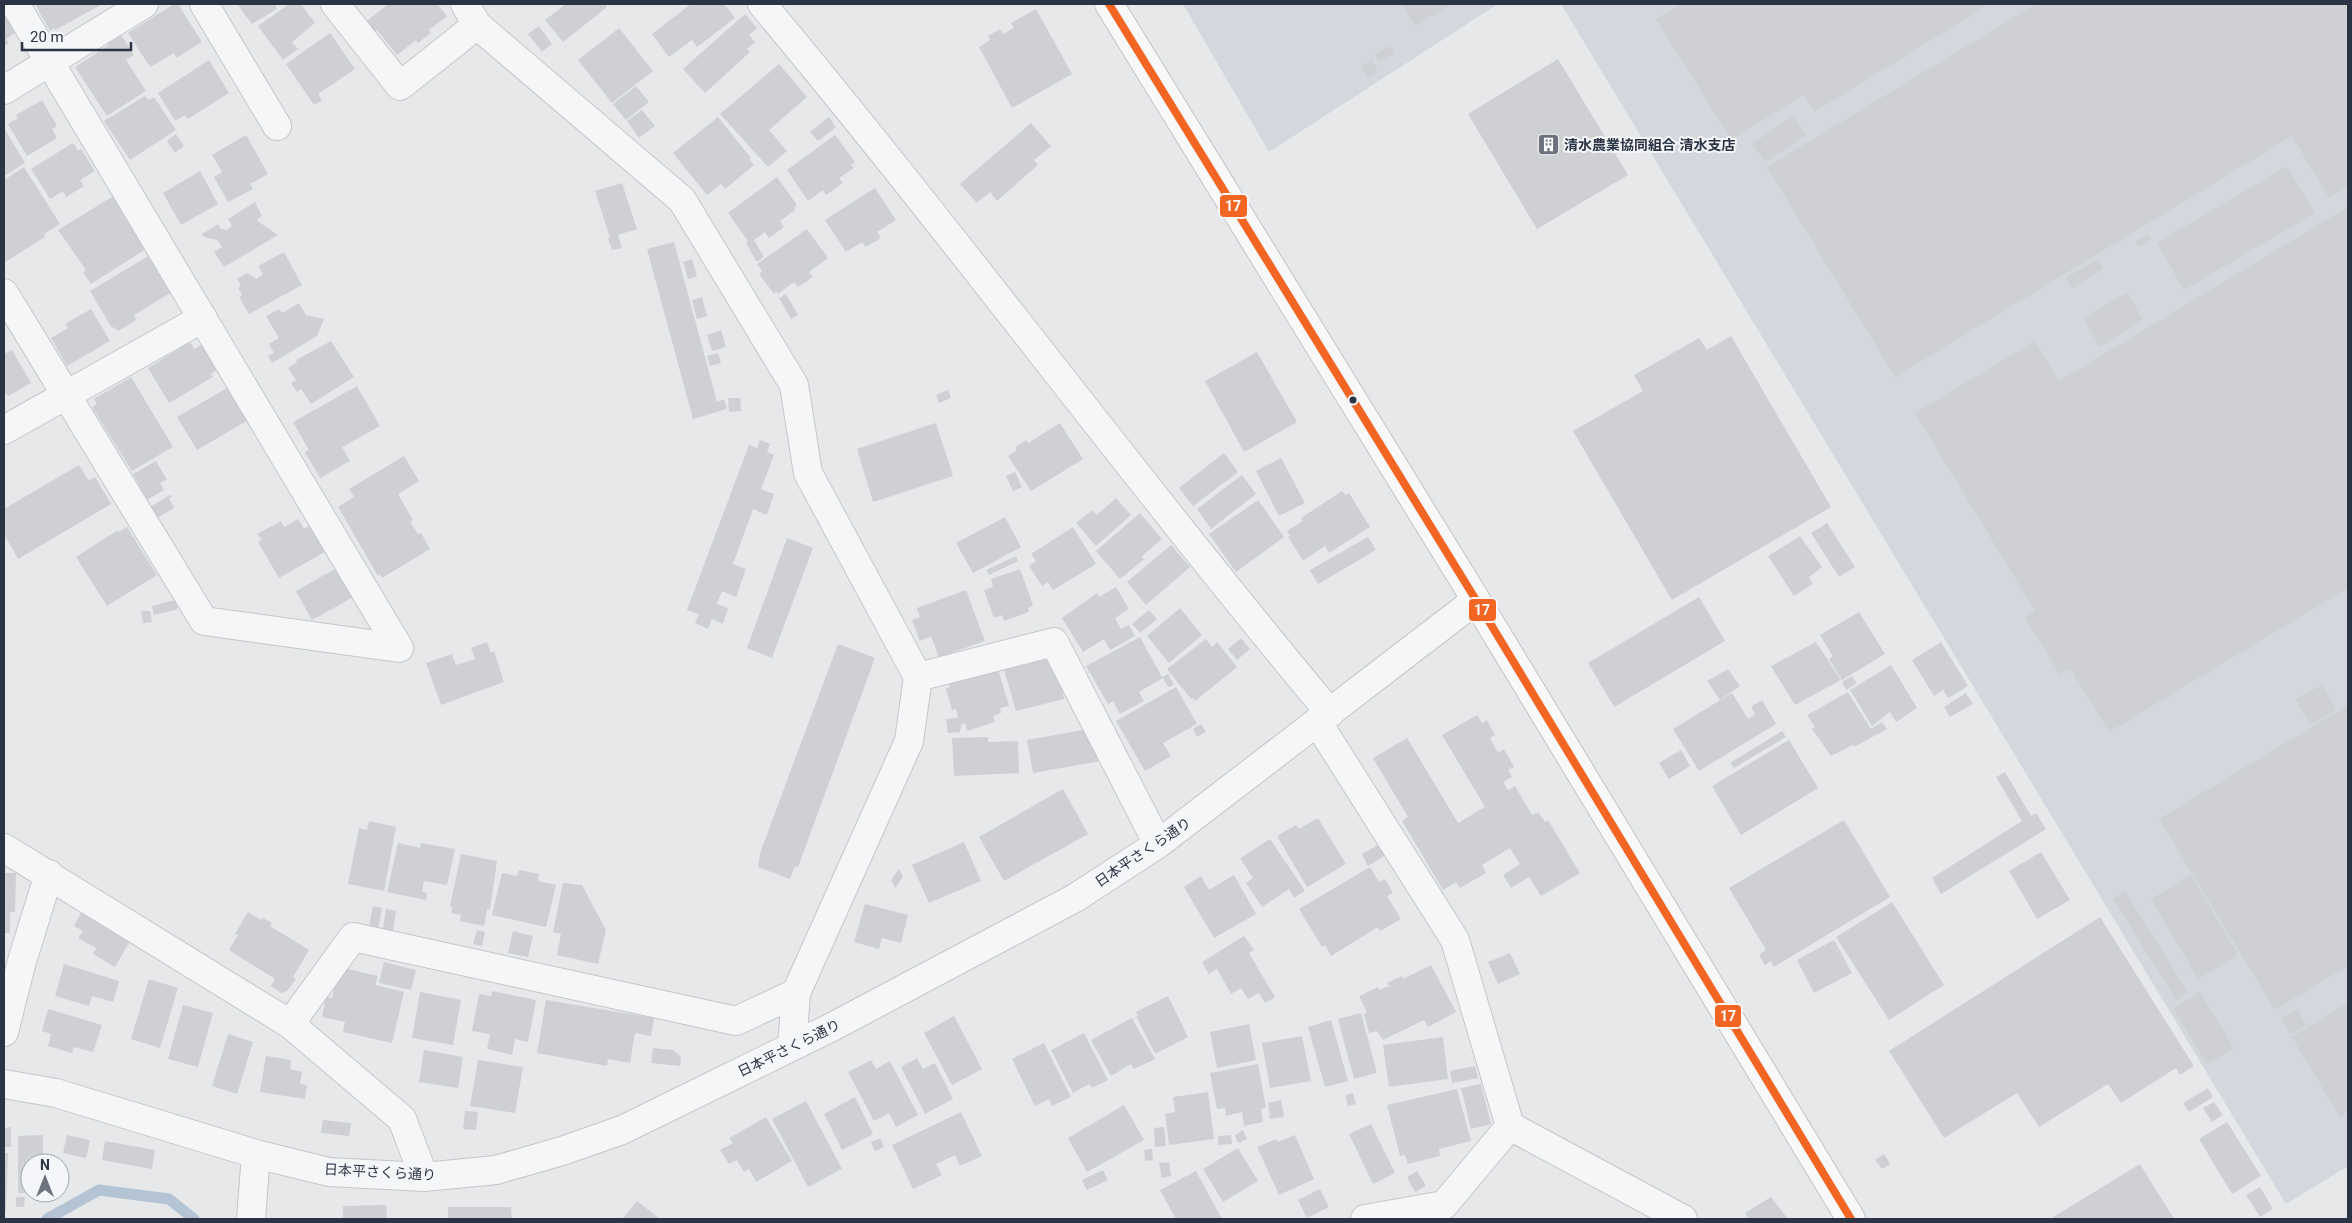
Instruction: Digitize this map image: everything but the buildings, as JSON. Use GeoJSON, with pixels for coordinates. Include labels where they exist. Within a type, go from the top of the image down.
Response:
{"type":"FeatureCollection","features":[{"type":"Feature","properties":{"kind":"main road"},"geometry":{"type":"LineString","coordinates":[[1109,4],[1476,600],[1851,1219]]}},
{"type":"Feature","properties":{"kind":"street"},"geometry":{"type":"LineString","coordinates":[[4,293],[204,621],[399,648],[15,4]]}},
{"type":"Feature","properties":{"kind":"street"},"geometry":{"type":"LineString","coordinates":[[4,90],[144,4]]}},
{"type":"Feature","properties":{"kind":"street"},"geometry":{"type":"LineString","coordinates":[[204,4],[277,126]]}},
{"type":"Feature","properties":{"kind":"street"},"geometry":{"type":"LineString","coordinates":[[335,4],[400,86],[471,15],[682,200],[794,385],[808,473],[918,677],[908,741],[796,993],[792,1046]]}},
{"type":"Feature","properties":{"kind":"street"},"geometry":{"type":"LineString","coordinates":[[762,4],[851,111],[1230,593],[1324,718],[1455,940],[1510,1126],[1683,1219]]}},
{"type":"Feature","properties":{"kind":"street"},"geometry":{"type":"LineString","coordinates":[[4,430],[203,318]]}},
{"type":"Feature","properties":{"kind":"street","name":"日本平さくら通り"},"geometry":{"type":"LineString","coordinates":[[4,1084],[56,1093],[256,1154],[329,1172],[424,1177],[496,1170],[562,1151],[622,1130],[832,1027],[1075,898],[1158,844],[1476,600]]}},
{"type":"Feature","properties":{"kind":"street"},"geometry":{"type":"LineString","coordinates":[[918,677],[1054,642],[1158,844]]}},
{"type":"Feature","properties":{"kind":"street"},"geometry":{"type":"LineString","coordinates":[[4,848],[290,1024],[402,1119],[424,1177]]}},
{"type":"Feature","properties":{"kind":"street"},"geometry":{"type":"LineString","coordinates":[[4,1032],[13,961],[48,874]]}},
{"type":"Feature","properties":{"kind":"street"},"geometry":{"type":"LineString","coordinates":[[290,1024],[353,936],[736,1020],[796,993]]}},
{"type":"Feature","properties":{"kind":"street"},"geometry":{"type":"LineString","coordinates":[[1365,1219],[1444,1205],[1510,1126]]}},
{"type":"Feature","properties":{"kind":"street"},"geometry":{"type":"LineString","coordinates":[[250,1219],[256,1154]]}},
{"type":"Feature","properties":{"kind":"shaded area"},"geometry":{"type":"Polygon","coordinates":[[[1183,4],[1498,4],[1269,152],[1183,4]]]}},
{"type":"Feature","properties":{"kind":"shaded area"},"geometry":{"type":"Polygon","coordinates":[[[1561,4],[2348,4],[2348,1166],[2286,1204],[1561,4]]]}},
{"type":"Feature","properties":{"kind":"waterway"},"geometry":{"type":"LineString","coordinates":[[47,1219],[99,1190],[169,1199],[194,1219]]}},
{"type":"Feature","properties":{"kind":"transit line","name":"17"},"geometry":{"type":"LineString","coordinates":[[1109,4],[1476,600],[1851,1219]]}},
{"type":"Feature","properties":{"kind":"place","name":"清水農業協同組合 清水支店"},"geometry":{"type":"Point","coordinates":[1548,145]}}]}
